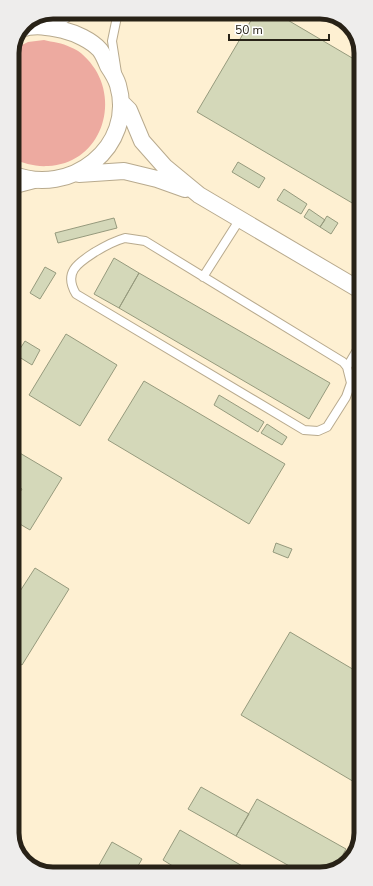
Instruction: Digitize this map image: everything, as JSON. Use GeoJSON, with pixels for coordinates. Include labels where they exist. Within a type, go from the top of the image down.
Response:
{"type":"FeatureCollection","features":[{"type":"Feature","properties":{"kind":"street"},"geometry":{"type":"LineString","coordinates":[[19,177],[25,179],[49,181],[75,174],[89,167],[107,149],[118,126],[121,102],[118,83],[99,50],[76,33],[44,26],[30,28]]}},
{"type":"Feature","properties":{"kind":"street"},"geometry":{"type":"LineString","coordinates":[[121,102],[129,110],[142,141],[165,167],[199,195],[354,286]]}},
{"type":"Feature","properties":{"kind":"street"},"geometry":{"type":"LineString","coordinates":[[75,174],[124,171],[157,179],[199,195]]}},
{"type":"Feature","properties":{"kind":"lane"},"geometry":{"type":"LineString","coordinates":[[44,26],[65,19]]}},
{"type":"Feature","properties":{"kind":"lane"},"geometry":{"type":"LineString","coordinates":[[117,19],[112,41],[118,83]]}},
{"type":"Feature","properties":{"kind":"lane"},"geometry":{"type":"LineString","coordinates":[[19,188],[49,181]]}},
{"type":"Feature","properties":{"kind":"lane"},"geometry":{"type":"LineString","coordinates":[[203,277],[240,219]]}},
{"type":"Feature","properties":{"kind":"lane"},"geometry":{"type":"LineString","coordinates":[[132,238],[145,241],[203,277],[337,358],[347,367],[350,376],[349,390],[331,422],[323,430],[308,431],[81,298],[73,288],[71,276],[73,270],[80,261],[110,243],[132,238]]}},
{"type":"Feature","properties":{"kind":"lane"},"geometry":{"type":"LineString","coordinates":[[347,367],[354,355]]}},
{"type":"Feature","properties":{"kind":"shaded area"},"geometry":{"type":"Polygon","coordinates":[[[44,40],[61,44],[78,51],[95,69],[102,85],[105,101],[104,117],[99,132],[91,145],[80,156],[65,163],[39,166],[19,161],[19,50],[20,46],[28,42],[44,40]]]}},
{"type":"Feature","properties":{"kind":"building"},"geometry":{"type":"Polygon","coordinates":[[[252,19],[286,19],[354,59],[354,204],[197,112],[252,19]]]}},
{"type":"Feature","properties":{"kind":"building"},"geometry":{"type":"Polygon","coordinates":[[[238,162],[265,178],[259,188],[232,172],[238,162]]]}},
{"type":"Feature","properties":{"kind":"building"},"geometry":{"type":"Polygon","coordinates":[[[284,189],[307,204],[301,214],[277,200],[284,189]]]}},
{"type":"Feature","properties":{"kind":"building"},"geometry":{"type":"Polygon","coordinates":[[[309,209],[325,220],[320,227],[304,217],[309,209]]]}},
{"type":"Feature","properties":{"kind":"building"},"geometry":{"type":"Polygon","coordinates":[[[327,216],[338,223],[331,234],[320,227],[327,216]]]}},
{"type":"Feature","properties":{"kind":"building"},"geometry":{"type":"Polygon","coordinates":[[[114,218],[117,228],[58,243],[55,233],[114,218]]]}},
{"type":"Feature","properties":{"kind":"building"},"geometry":{"type":"Polygon","coordinates":[[[114,258],[139,273],[119,308],[94,294],[114,258]]]}},
{"type":"Feature","properties":{"kind":"building"},"geometry":{"type":"Polygon","coordinates":[[[45,267],[56,273],[40,299],[30,293],[45,267]]]}},
{"type":"Feature","properties":{"kind":"building"},"geometry":{"type":"Polygon","coordinates":[[[139,273],[330,383],[309,419],[119,308],[139,273]]]}},
{"type":"Feature","properties":{"kind":"building"},"geometry":{"type":"Polygon","coordinates":[[[66,334],[117,365],[80,426],[29,395],[66,334]]]}},
{"type":"Feature","properties":{"kind":"building"},"geometry":{"type":"Polygon","coordinates":[[[25,341],[40,350],[32,365],[19,357],[19,350],[25,341]]]}},
{"type":"Feature","properties":{"kind":"building"},"geometry":{"type":"Polygon","coordinates":[[[144,381],[285,464],[249,524],[108,440],[144,381]]]}},
{"type":"Feature","properties":{"kind":"building"},"geometry":{"type":"Polygon","coordinates":[[[219,395],[264,422],[258,432],[214,405],[219,395]]]}},
{"type":"Feature","properties":{"kind":"building"},"geometry":{"type":"Polygon","coordinates":[[[267,424],[287,437],[282,445],[261,433],[267,424]]]}},
{"type":"Feature","properties":{"kind":"building"},"geometry":{"type":"Polygon","coordinates":[[[19,453],[62,478],[30,530],[19,524],[19,494],[22,489],[19,487],[19,453]]]}},
{"type":"Feature","properties":{"kind":"building"},"geometry":{"type":"Polygon","coordinates":[[[276,543],[292,549],[288,558],[273,552],[276,543]]]}},
{"type":"Feature","properties":{"kind":"building"},"geometry":{"type":"Polygon","coordinates":[[[35,568],[69,589],[22,665],[19,663],[19,593],[35,568]]]}},
{"type":"Feature","properties":{"kind":"building"},"geometry":{"type":"Polygon","coordinates":[[[290,632],[354,670],[354,782],[241,715],[290,632]]]}},
{"type":"Feature","properties":{"kind":"building"},"geometry":{"type":"Polygon","coordinates":[[[201,787],[249,814],[236,836],[188,809],[201,787]]]}},
{"type":"Feature","properties":{"kind":"building"},"geometry":{"type":"Polygon","coordinates":[[[257,799],[346,849],[339,861],[325,867],[291,867],[236,836],[257,799]]]}},
{"type":"Feature","properties":{"kind":"building"},"geometry":{"type":"Polygon","coordinates":[[[180,830],[244,867],[174,867],[163,860],[180,830]]]}},
{"type":"Feature","properties":{"kind":"building"},"geometry":{"type":"Polygon","coordinates":[[[112,842],[142,859],[137,867],[98,867],[112,842]]]}}]}
